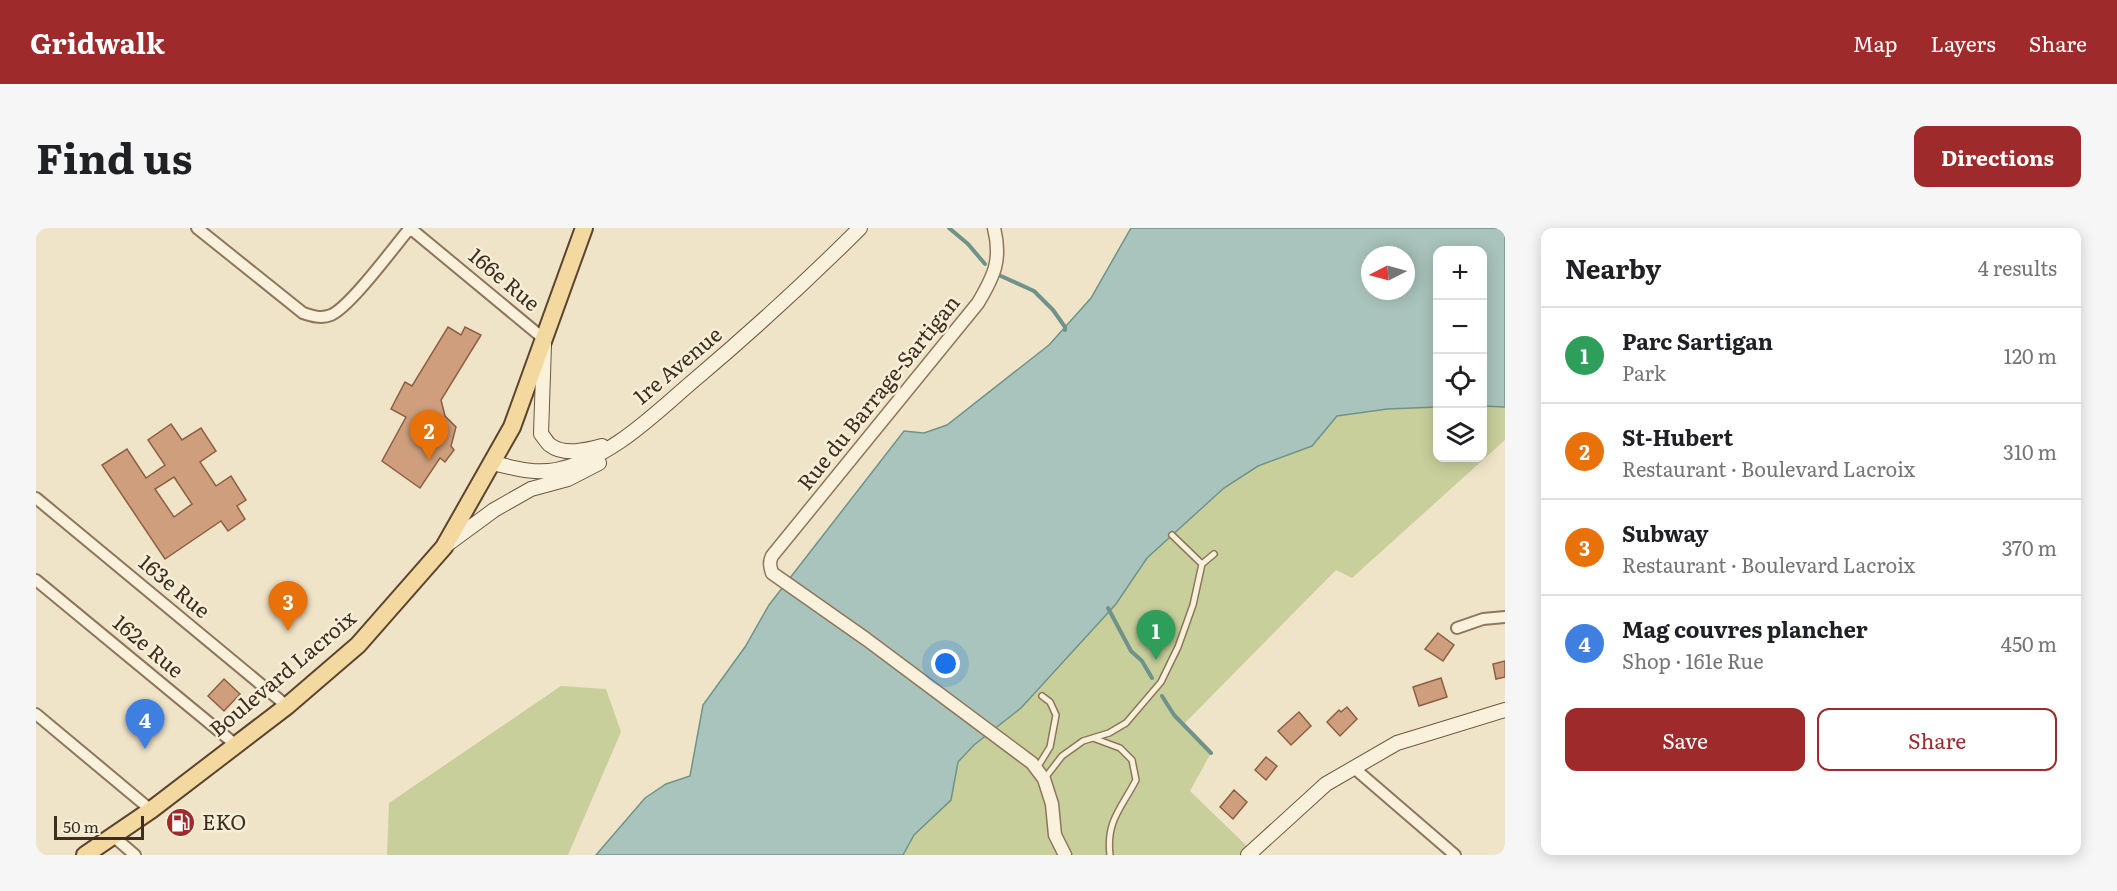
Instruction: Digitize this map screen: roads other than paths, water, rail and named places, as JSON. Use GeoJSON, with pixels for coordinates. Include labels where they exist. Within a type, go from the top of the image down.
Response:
{"type":"FeatureCollection","features":[{"type":"Feature","properties":{"kind":"main road","name":"Boulevard Lacroix"},"geometry":{"type":"LineString","coordinates":[[85,855],[151,810],[287,706],[358,645],[444,547],[512,427],[584,228]]}},
{"type":"Feature","properties":{"kind":"main road","name":"1re Avenue"},"geometry":{"type":"LineString","coordinates":[[493,462],[537,472],[556,470],[587,460],[624,439],[734,347],[860,228]]}},
{"type":"Feature","properties":{"kind":"main road"},"geometry":{"type":"LineString","coordinates":[[544,339],[541,434],[549,445],[561,450],[586,451],[624,439]]}},
{"type":"Feature","properties":{"kind":"main road"},"geometry":{"type":"LineString","coordinates":[[444,547],[494,510],[531,489],[568,478],[601,462],[624,439]]}},
{"type":"Feature","properties":{"kind":"main road"},"geometry":{"type":"LineString","coordinates":[[1252,853],[1326,784],[1397,743],[1505,710]]}},
{"type":"Feature","properties":{"kind":"street"},"geometry":{"type":"LineString","coordinates":[[197,228],[303,313],[317,317],[328,316],[346,304],[410,228]]}},
{"type":"Feature","properties":{"kind":"street","name":"166e Rue"},"geometry":{"type":"LineString","coordinates":[[410,228],[544,339]]}},
{"type":"Feature","properties":{"kind":"street","name":"Rue du Barrage-Sartigan"},"geometry":{"type":"LineString","coordinates":[[994,228],[999,260],[991,282],[978,303],[769,561],[772,573],[866,639],[1037,770]]}},
{"type":"Feature","properties":{"kind":"street","name":"163e Rue"},"geometry":{"type":"LineString","coordinates":[[36,498],[287,706]]}},
{"type":"Feature","properties":{"kind":"street","name":"162e Rue"},"geometry":{"type":"LineString","coordinates":[[36,580],[236,745]]}},
{"type":"Feature","properties":{"kind":"street"},"geometry":{"type":"LineString","coordinates":[[1457,628],[1483,619],[1505,617]]}},
{"type":"Feature","properties":{"kind":"street"},"geometry":{"type":"LineString","coordinates":[[36,714],[151,810]]}},
{"type":"Feature","properties":{"kind":"street"},"geometry":{"type":"LineString","coordinates":[[1354,768],[1455,855]]}},
{"type":"Feature","properties":{"kind":"street"},"geometry":{"type":"LineString","coordinates":[[1037,770],[1052,804],[1055,835],[1065,855]]}},
{"type":"Feature","properties":{"kind":"street"},"geometry":{"type":"LineString","coordinates":[[114,837],[135,855]]}},
{"type":"Feature","properties":{"kind":"lane"},"geometry":{"type":"LineString","coordinates":[[1172,535],[1202,564]]}},
{"type":"Feature","properties":{"kind":"lane"},"geometry":{"type":"LineString","coordinates":[[1037,770],[1083,741],[1109,733],[1126,723],[1161,682],[1178,647],[1193,605],[1202,564],[1214,554]]}},
{"type":"Feature","properties":{"kind":"lane"},"geometry":{"type":"LineString","coordinates":[[1037,770],[1050,747],[1056,715],[1050,702],[1042,696]]}},
{"type":"Feature","properties":{"kind":"lane"},"geometry":{"type":"LineString","coordinates":[[1093,738],[1120,748],[1132,760],[1136,780],[1113,819],[1108,838],[1110,855]]}},
{"type":"Feature","properties":{"kind":"water"},"geometry":{"type":"Polygon","coordinates":[[[1131,228],[1505,228],[1505,407],[1487,406],[1487,246],[1433,246],[1433,407],[1387,409],[1337,416],[1312,446],[1258,466],[1224,488],[1147,558],[1116,604],[1021,708],[974,745],[958,762],[951,800],[914,835],[903,855],[596,855],[645,798],[666,784],[690,776],[703,705],[745,647],[769,605],[904,431],[924,433],[947,425],[1049,345],[1091,298],[1131,228]]]}},
{"type":"Feature","properties":{"kind":"waterway"},"geometry":{"type":"LineString","coordinates":[[949,228],[968,244],[985,264]]}},
{"type":"Feature","properties":{"kind":"waterway"},"geometry":{"type":"LineString","coordinates":[[1001,276],[1034,291],[1053,310],[1065,330]]}},
{"type":"Feature","properties":{"kind":"waterway"},"geometry":{"type":"LineString","coordinates":[[1108,608],[1131,651],[1142,661],[1152,678]]}},
{"type":"Feature","properties":{"kind":"waterway"},"geometry":{"type":"LineString","coordinates":[[1162,696],[1174,715],[1211,753]]}},
{"type":"Feature","properties":{"kind":"place","name":"St-Hubert"},"geometry":{"type":"Point","coordinates":[429,460]}},
{"type":"Feature","properties":{"kind":"place","name":"Subway"},"geometry":{"type":"Point","coordinates":[288,631]}},
{"type":"Feature","properties":{"kind":"place","name":"Parc Sartigan"},"geometry":{"type":"Point","coordinates":[1156,660]}},
{"type":"Feature","properties":{"kind":"place","name":"Mag couvres plancher"},"geometry":{"type":"Point","coordinates":[145,749]}},
{"type":"Feature","properties":{"kind":"place","name":"EKO"},"geometry":{"type":"Point","coordinates":[181,823]}}]}
